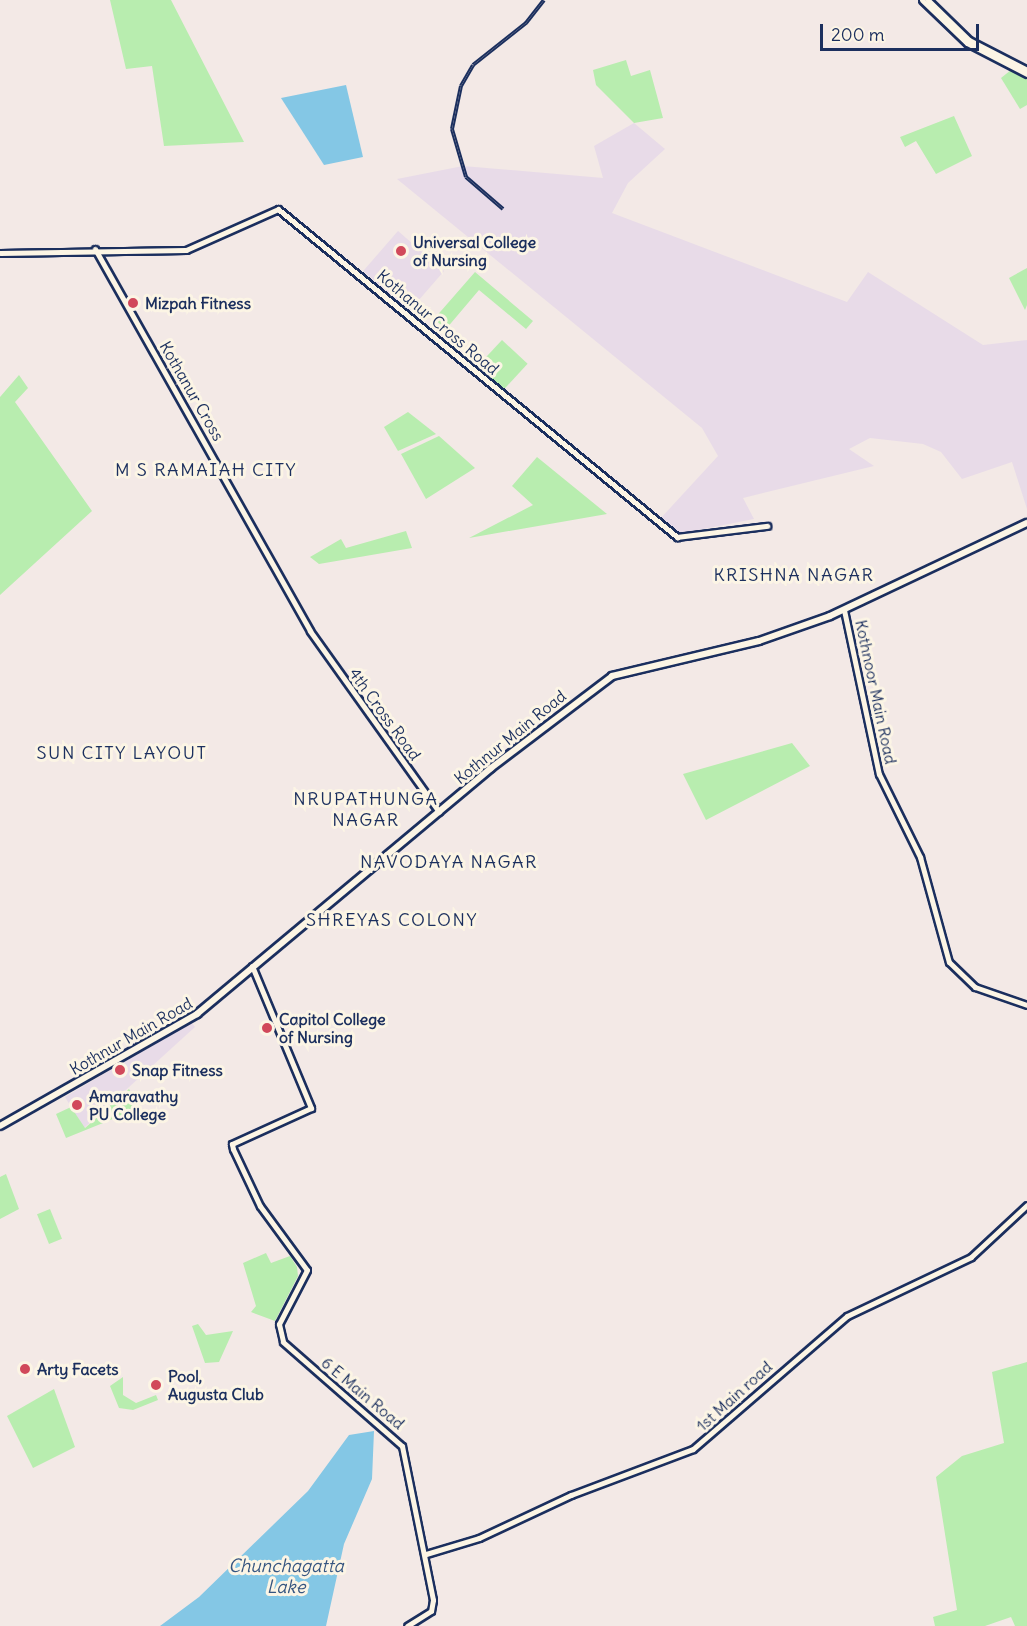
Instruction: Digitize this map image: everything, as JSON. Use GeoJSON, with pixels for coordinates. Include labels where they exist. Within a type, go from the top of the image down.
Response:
{"type":"FeatureCollection","features":[{"type":"Feature","properties":{"kind":"main road","name":"Kothnur Main Road"},"geometry":{"type":"LineString","coordinates":[[0,1126],[8,1119],[182,1024],[439,812],[613,676],[759,641],[844,610],[1027,523]]}},
{"type":"Feature","properties":{"kind":"main road","name":"Kothnur Main Road"},"geometry":{"type":"LineString","coordinates":[[0,1120],[8,1119]]}},
{"type":"Feature","properties":{"kind":"street"},"geometry":{"type":"LineString","coordinates":[[922,0],[967,43],[1027,72]]}},
{"type":"Feature","properties":{"kind":"street"},"geometry":{"type":"LineString","coordinates":[[928,0],[969,40],[1027,72]]}},
{"type":"Feature","properties":{"kind":"street","name":"Kothanur Cross Road"},"geometry":{"type":"LineString","coordinates":[[95,249],[198,248],[278,209],[677,537],[741,525],[767,526]]}},
{"type":"Feature","properties":{"kind":"street"},"geometry":{"type":"LineString","coordinates":[[0,253],[95,249]]}},
{"type":"Feature","properties":{"kind":"street","name":"Kothanur Cross"},"geometry":{"type":"LineString","coordinates":[[95,249],[310,631]]}},
{"type":"Feature","properties":{"kind":"street","name":"Kothnoor Main Road"},"geometry":{"type":"LineString","coordinates":[[844,610],[879,774],[920,857],[949,962],[975,987],[1027,1005]]}},
{"type":"Feature","properties":{"kind":"street","name":"4th Cross Road"},"geometry":{"type":"LineString","coordinates":[[310,631],[439,812]]}},
{"type":"Feature","properties":{"kind":"street","name":"6 E Main Road"},"geometry":{"type":"LineString","coordinates":[[251,965],[311,1108],[232,1144],[260,1206],[307,1270],[279,1334],[294,1353],[396,1437],[406,1457],[426,1554]]}},
{"type":"Feature","properties":{"kind":"street","name":"1st Main road"},"geometry":{"type":"LineString","coordinates":[[426,1554],[479,1538],[571,1495],[693,1449],[846,1316],[971,1257],[1027,1205]]}},
{"type":"Feature","properties":{"kind":"street"},"geometry":{"type":"LineString","coordinates":[[407,1626],[433,1608],[426,1554]]}},
{"type":"Feature","properties":{"kind":"shaded area"},"geometry":{"type":"Polygon","coordinates":[[[634,123],[665,149],[628,183],[612,213],[847,302],[868,272],[983,345],[1027,340],[1027,509],[1012,462],[962,479],[941,452],[923,444],[870,438],[849,449],[874,466],[743,498],[754,519],[678,534],[660,519],[718,456],[702,428],[397,179],[463,166],[603,178],[594,146],[634,123]]]}},
{"type":"Feature","properties":{"kind":"shaded area","name":"Universal College of Nursing"},"geometry":{"type":"Polygon","coordinates":[[[398,231],[444,271],[409,311],[363,271],[398,231]]]}},
{"type":"Feature","properties":{"kind":"shaded area"},"geometry":{"type":"Polygon","coordinates":[[[191,1022],[195,1027],[84,1128],[65,1097],[191,1022]]]}},
{"type":"Feature","properties":{"kind":"green space"},"geometry":{"type":"Polygon","coordinates":[[[110,0],[171,0],[244,142],[164,146],[152,66],[126,69],[110,0]]]}},
{"type":"Feature","properties":{"kind":"green space"},"geometry":{"type":"Polygon","coordinates":[[[626,60],[631,76],[650,70],[663,118],[634,123],[596,85],[593,70],[626,60]]]}},
{"type":"Feature","properties":{"kind":"green space"},"geometry":{"type":"Polygon","coordinates":[[[1011,70],[1027,77],[1027,105],[1020,109],[1001,78],[1011,70]]]}},
{"type":"Feature","properties":{"kind":"green space"},"geometry":{"type":"Polygon","coordinates":[[[954,116],[972,156],[936,174],[916,141],[905,147],[900,137],[954,116]]]}},
{"type":"Feature","properties":{"kind":"green space"},"geometry":{"type":"Polygon","coordinates":[[[1027,268],[1027,305],[1025,310],[1009,278],[1027,268]]]}},
{"type":"Feature","properties":{"kind":"green space"},"geometry":{"type":"Polygon","coordinates":[[[475,272],[533,321],[526,329],[479,290],[446,329],[434,319],[475,272]]]}},
{"type":"Feature","properties":{"kind":"green space"},"geometry":{"type":"Polygon","coordinates":[[[502,340],[528,364],[502,392],[476,368],[502,340]]]}},
{"type":"Feature","properties":{"kind":"green space"},"geometry":{"type":"Polygon","coordinates":[[[19,375],[28,388],[15,402],[92,511],[0,595],[0,397],[19,375]]]}},
{"type":"Feature","properties":{"kind":"green space"},"geometry":{"type":"Polygon","coordinates":[[[408,412],[436,434],[398,451],[384,427],[408,412]]]}},
{"type":"Feature","properties":{"kind":"green space"},"geometry":{"type":"Polygon","coordinates":[[[439,436],[475,468],[426,499],[401,454],[439,436]]]}},
{"type":"Feature","properties":{"kind":"green space"},"geometry":{"type":"Polygon","coordinates":[[[537,457],[607,514],[469,538],[533,505],[512,486],[537,457]]]}},
{"type":"Feature","properties":{"kind":"green space"},"geometry":{"type":"Polygon","coordinates":[[[406,531],[412,548],[319,564],[310,557],[341,539],[346,548],[406,531]]]}},
{"type":"Feature","properties":{"kind":"green space"},"geometry":{"type":"Polygon","coordinates":[[[792,743],[810,766],[706,820],[683,774],[792,743]]]}},
{"type":"Feature","properties":{"kind":"green space"},"geometry":{"type":"Polygon","coordinates":[[[129,1089],[140,1108],[66,1138],[56,1114],[71,1107],[85,1128],[129,1089]]]}},
{"type":"Feature","properties":{"kind":"green space"},"geometry":{"type":"Polygon","coordinates":[[[6,1174],[19,1209],[0,1219],[0,1177],[6,1174]]]}},
{"type":"Feature","properties":{"kind":"green space"},"geometry":{"type":"Polygon","coordinates":[[[50,1209],[62,1239],[49,1244],[37,1214],[50,1209]]]}},
{"type":"Feature","properties":{"kind":"green space"},"geometry":{"type":"Polygon","coordinates":[[[266,1253],[271,1263],[290,1256],[297,1267],[298,1276],[275,1321],[251,1312],[256,1306],[243,1263],[266,1253]]]}},
{"type":"Feature","properties":{"kind":"green space"},"geometry":{"type":"Polygon","coordinates":[[[198,1324],[206,1335],[233,1331],[219,1362],[205,1363],[192,1326],[198,1324]]]}},
{"type":"Feature","properties":{"kind":"green space"},"geometry":{"type":"Polygon","coordinates":[[[1027,1362],[1027,1626],[1015,1626],[1011,1617],[985,1626],[935,1626],[933,1617],[957,1610],[936,1477],[962,1456],[1004,1443],[992,1372],[1027,1362]]]}},
{"type":"Feature","properties":{"kind":"green space"},"geometry":{"type":"Polygon","coordinates":[[[123,1377],[123,1395],[136,1403],[156,1395],[158,1400],[133,1410],[119,1408],[110,1386],[123,1377]]]}},
{"type":"Feature","properties":{"kind":"green space"},"geometry":{"type":"Polygon","coordinates":[[[54,1389],[75,1447],[33,1468],[7,1416],[54,1389]]]}},
{"type":"Feature","properties":{"kind":"water"},"geometry":{"type":"Polygon","coordinates":[[[346,85],[363,157],[324,165],[281,98],[346,85]]]}},
{"type":"Feature","properties":{"kind":"water","name":"Chunchagatta Lake"},"geometry":{"type":"Polygon","coordinates":[[[374,1431],[372,1479],[344,1544],[326,1626],[160,1626],[199,1597],[308,1491],[349,1435],[374,1431]]]}},
{"type":"Feature","properties":{"kind":"railway"},"geometry":{"type":"LineString","coordinates":[[503,209],[466,177],[452,129],[461,86],[473,65],[526,23],[544,0]]}},
{"type":"Feature","properties":{"kind":"place","name":"Universal College of Nursing"},"geometry":{"type":"Point","coordinates":[401,251]}},
{"type":"Feature","properties":{"kind":"place","name":"Mizpah Fitness"},"geometry":{"type":"Point","coordinates":[133,303]}},
{"type":"Feature","properties":{"kind":"place","name":"Capitol College of Nursing"},"geometry":{"type":"Point","coordinates":[267,1028]}},
{"type":"Feature","properties":{"kind":"place","name":"Snap Fitness"},"geometry":{"type":"Point","coordinates":[120,1070]}},
{"type":"Feature","properties":{"kind":"place","name":"Amaravathy PU College"},"geometry":{"type":"Point","coordinates":[77,1105]}},
{"type":"Feature","properties":{"kind":"place","name":"Arty Facets"},"geometry":{"type":"Point","coordinates":[25,1369]}},
{"type":"Feature","properties":{"kind":"place","name":"Pool, Augusta Club"},"geometry":{"type":"Point","coordinates":[156,1385]}},
{"type":"Feature","properties":{"kind":"district","name":"M S RAMAIAH CITY"},"geometry":{"type":"Point","coordinates":[206,470]}},
{"type":"Feature","properties":{"kind":"district","name":"KRISHNA NAGAR"},"geometry":{"type":"Point","coordinates":[794,575]}},
{"type":"Feature","properties":{"kind":"district","name":"SUN CITY LAYOUT"},"geometry":{"type":"Point","coordinates":[122,753]}},
{"type":"Feature","properties":{"kind":"district","name":"NRUPATHUNGA NAGAR"},"geometry":{"type":"Point","coordinates":[366,810]}},
{"type":"Feature","properties":{"kind":"district","name":"NAVODAYA NAGAR"},"geometry":{"type":"Point","coordinates":[449,862]}},
{"type":"Feature","properties":{"kind":"district","name":"SHREYAS COLONY"},"geometry":{"type":"Point","coordinates":[392,920]}}]}
